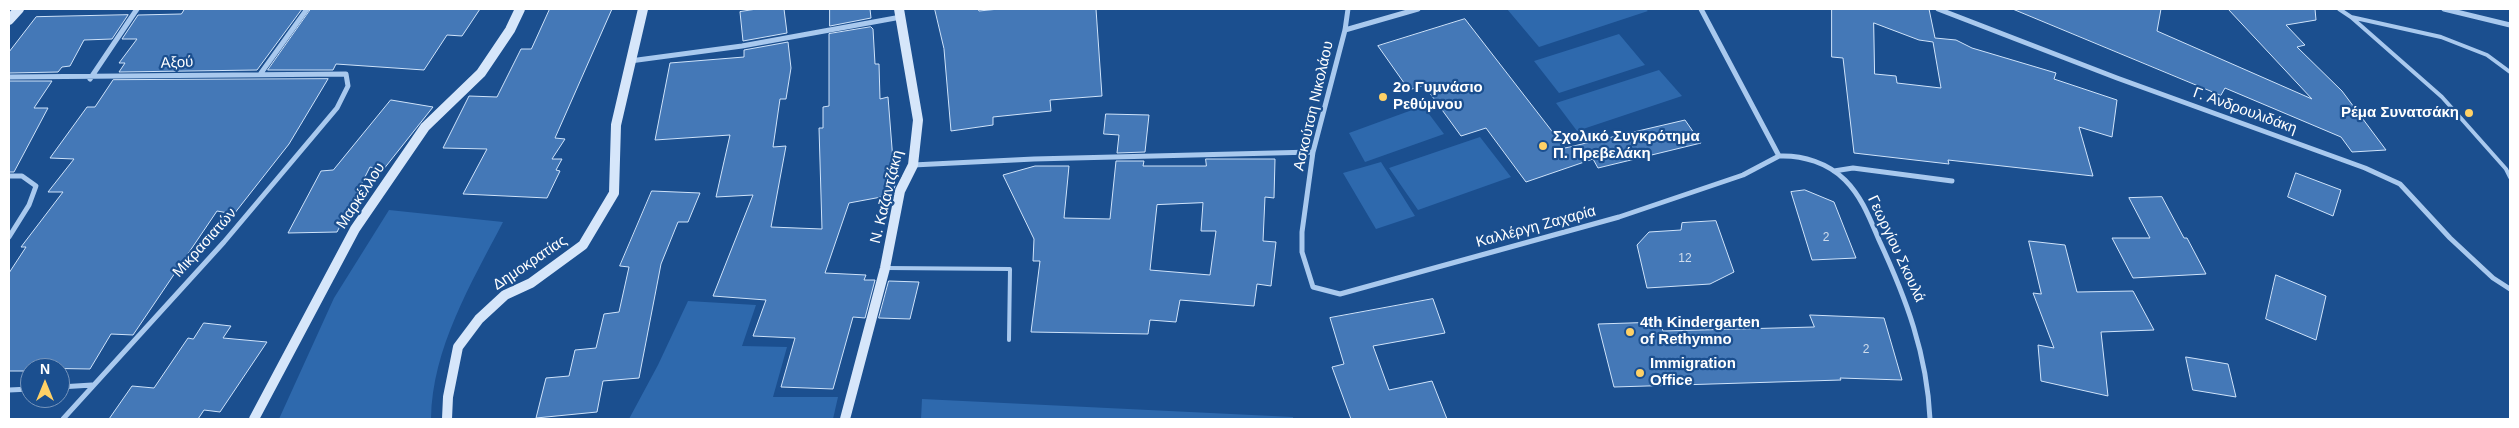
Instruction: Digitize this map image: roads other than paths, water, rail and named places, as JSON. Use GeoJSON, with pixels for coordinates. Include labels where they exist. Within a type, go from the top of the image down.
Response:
{"type":"FeatureCollection","features":[{"type":"Feature","properties":{"kind":"street"},"geometry":{"type":"LineString","coordinates":[[9,20],[19,9]]}},
{"type":"Feature","properties":{"kind":"street"},"geometry":{"type":"LineString","coordinates":[[90,79],[137,9]]}},
{"type":"Feature","properties":{"kind":"street"},"geometry":{"type":"LineString","coordinates":[[261,72],[307,9]]}},
{"type":"Feature","properties":{"kind":"street","name":"Μαρκέλλου"},"geometry":{"type":"LineString","coordinates":[[254,419],[355,229],[425,127],[481,73],[510,30],[520,9]]}},
{"type":"Feature","properties":{"kind":"street","name":"Δημοκρατίας"},"geometry":{"type":"LineString","coordinates":[[447,419],[448,397],[458,347],[479,319],[505,295],[531,283],[583,245],[614,193],[616,125],[644,9]]}},
{"type":"Feature","properties":{"kind":"street","name":"Ασκούτση Νικολάου"},"geometry":{"type":"LineString","coordinates":[[1307,267],[1302,252],[1302,232],[1313,152],[1345,30],[1348,9]]}},
{"type":"Feature","properties":{"kind":"street"},"geometry":{"type":"LineString","coordinates":[[1345,30],[1418,9]]}},
{"type":"Feature","properties":{"kind":"street"},"geometry":{"type":"LineString","coordinates":[[1701,9],[1779,156]]}},
{"type":"Feature","properties":{"kind":"street","name":"Γ. Ανδρουλιδάκη"},"geometry":{"type":"LineString","coordinates":[[1938,9],[2117,78],[2365,168],[2400,184],[2464,251],[2493,278],[2510,288]]}},
{"type":"Feature","properties":{"kind":"street"},"geometry":{"type":"LineString","coordinates":[[2444,9],[2510,25]]}},
{"type":"Feature","properties":{"kind":"street"},"geometry":{"type":"LineString","coordinates":[[630,61],[742,46],[900,13]]}},
{"type":"Feature","properties":{"kind":"street","name":"Ν. Καζαντζάκη"},"geometry":{"type":"LineString","coordinates":[[845,419],[885,268],[900,191],[913,165],[918,120],[900,13]]}},
{"type":"Feature","properties":{"kind":"street","name":"Αξού"},"geometry":{"type":"LineString","coordinates":[[9,77],[90,79],[261,72],[346,74]]}},
{"type":"Feature","properties":{"kind":"street","name":"Μικρασιατών"},"geometry":{"type":"LineString","coordinates":[[63,419],[224,242],[337,108],[348,86],[346,74]]}},
{"type":"Feature","properties":{"kind":"street"},"geometry":{"type":"LineString","coordinates":[[913,165],[1034,159],[1313,152]]}},
{"type":"Feature","properties":{"kind":"street","name":"Γεωργίου Σκουλά"},"geometry":{"type":"LineString","coordinates":[[1779,156],[1803,158],[1834,171],[1849,184],[1862,203],[1910,306],[1924,355],[1930,419]]}},
{"type":"Feature","properties":{"kind":"street","name":"Καλλέργη Ζαχαρία"},"geometry":{"type":"LineString","coordinates":[[1307,267],[1313,287],[1340,294],[1620,217],[1744,175],[1779,156]]}},
{"type":"Feature","properties":{"kind":"street"},"geometry":{"type":"LineString","coordinates":[[1834,171],[1853,168],[1952,181]]}},
{"type":"Feature","properties":{"kind":"street"},"geometry":{"type":"LineString","coordinates":[[9,176],[22,176],[36,186],[29,205],[9,237]]}},
{"type":"Feature","properties":{"kind":"street"},"geometry":{"type":"LineString","coordinates":[[70,386],[92,385]]}},
{"type":"Feature","properties":{"kind":"lane"},"geometry":{"type":"LineString","coordinates":[[2339,9],[2442,97],[2506,169],[2510,177]]}},
{"type":"Feature","properties":{"kind":"lane"},"geometry":{"type":"LineString","coordinates":[[2350,17],[2441,37],[2487,55],[2510,72]]}},
{"type":"Feature","properties":{"kind":"lane"},"geometry":{"type":"LineString","coordinates":[[885,268],[1010,269],[1009,340]]}},
{"type":"Feature","properties":{"kind":"place","name":"2ο Γυμνάσιο Ρεθύμνου"},"geometry":{"type":"Point","coordinates":[1383,97]}},
{"type":"Feature","properties":{"kind":"place","name":"Ρέμα Συνατσάκη"},"geometry":{"type":"Point","coordinates":[2469,113]}},
{"type":"Feature","properties":{"kind":"place","name":"Σχολικό Συγκρότημα Π. Πρεβελάκη"},"geometry":{"type":"Point","coordinates":[1543,146]}},
{"type":"Feature","properties":{"kind":"place","name":"4th Kindergarten of Rethymno"},"geometry":{"type":"Point","coordinates":[1630,332]}},
{"type":"Feature","properties":{"kind":"place","name":"Immigration Office"},"geometry":{"type":"Point","coordinates":[1640,373]}}]}
